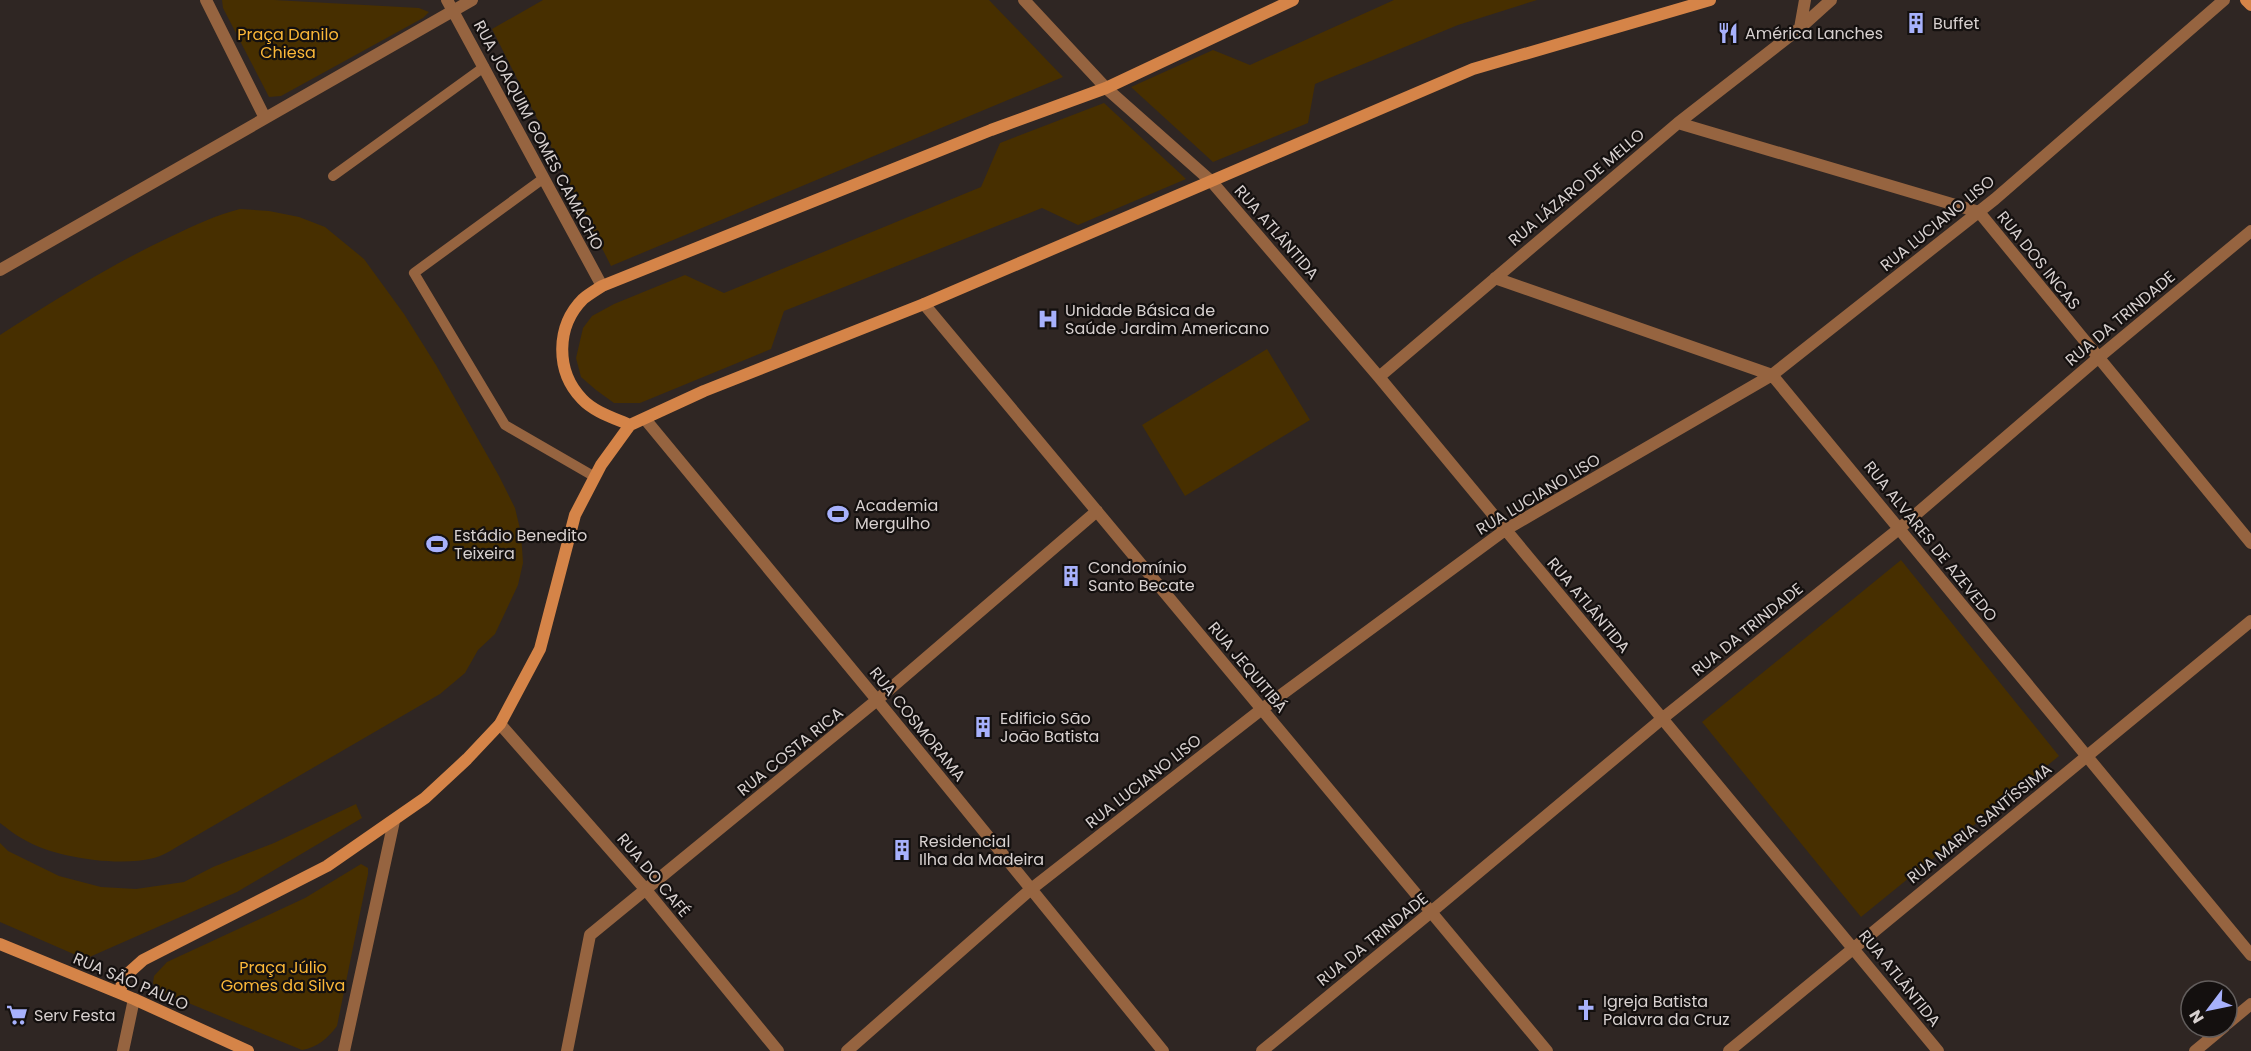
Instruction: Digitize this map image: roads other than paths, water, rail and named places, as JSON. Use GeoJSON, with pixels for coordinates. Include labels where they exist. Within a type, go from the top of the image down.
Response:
{"type":"FeatureCollection","features":[{"type":"Feature","properties":{"kind":"main road"},"geometry":{"type":"LineString","coordinates":[[630,425],[600,412],[582,399],[569,380],[562,357],[563,335],[569,318],[584,298],[602,286],[991,130],[1106,88],[1293,0]]}},
{"type":"Feature","properties":{"kind":"main road"},"geometry":{"type":"LineString","coordinates":[[120,993],[123,978],[142,960],[327,866],[394,821],[425,798],[500,724],[540,649],[574,515],[595,477],[630,425],[704,391],[924,304],[1473,69],[1710,0]]}},
{"type":"Feature","properties":{"kind":"main road"},"geometry":{"type":"LineString","coordinates":[[2246,0],[2251,5]]}},
{"type":"Feature","properties":{"kind":"main road","name":"RUA SÃO PAULO"},"geometry":{"type":"LineString","coordinates":[[0,944],[134,999],[248,1051]]}},
{"type":"Feature","properties":{"kind":"street"},"geometry":{"type":"LineString","coordinates":[[206,0],[265,118]]}},
{"type":"Feature","properties":{"kind":"street"},"geometry":{"type":"LineString","coordinates":[[0,270],[265,118],[450,5],[472,0]]}},
{"type":"Feature","properties":{"kind":"street","name":"RUA ATLÂNTIDA"},"geometry":{"type":"LineString","coordinates":[[1024,0],[1106,88],[1212,182],[1379,377],[1938,1051]]}},
{"type":"Feature","properties":{"kind":"street"},"geometry":{"type":"LineString","coordinates":[[1800,28],[1805,0]]}},
{"type":"Feature","properties":{"kind":"street","name":"RUA LÁZARO DE MELLO"},"geometry":{"type":"LineString","coordinates":[[1379,377],[1678,123],[1800,28],[1832,0]]}},
{"type":"Feature","properties":{"kind":"street","name":"RUA LUCIANO LISO"},"geometry":{"type":"LineString","coordinates":[[848,1051],[1030,890],[1262,709],[1505,530],[1772,375],[1978,212],[2224,0]]}},
{"type":"Feature","properties":{"kind":"street","name":"RUA JOAQUIM GOMES CAMACHO"},"geometry":{"type":"LineString","coordinates":[[450,5],[602,286]]}},
{"type":"Feature","properties":{"kind":"street","name":"RUA DOS INCAS"},"geometry":{"type":"LineString","coordinates":[[1678,123],[1978,212],[2251,543]]}},
{"type":"Feature","properties":{"kind":"street","name":"RUA DA TRINDADE"},"geometry":{"type":"LineString","coordinates":[[1262,1051],[1662,718],[1900,528],[2098,358],[2251,231]]}},
{"type":"Feature","properties":{"kind":"street"},"geometry":{"type":"LineString","coordinates":[[1495,278],[1772,375]]}},
{"type":"Feature","properties":{"kind":"street","name":"RUA JEQUITIBÁ"},"geometry":{"type":"LineString","coordinates":[[924,304],[1546,1051]]}},
{"type":"Feature","properties":{"kind":"street","name":"RUA ALVARES DE AZEVEDO"},"geometry":{"type":"LineString","coordinates":[[1772,375],[2251,955]]}},
{"type":"Feature","properties":{"kind":"street","name":"RUA COSMORAMA"},"geometry":{"type":"LineString","coordinates":[[645,419],[878,700],[1162,1051]]}},
{"type":"Feature","properties":{"kind":"street","name":"RUA COSTA RICA"},"geometry":{"type":"LineString","coordinates":[[567,1051],[590,935],[878,700],[1097,511]]}},
{"type":"Feature","properties":{"kind":"street","name":"RUA MARIA SANTÍSSIMA"},"geometry":{"type":"LineString","coordinates":[[1729,1051],[2251,621]]}},
{"type":"Feature","properties":{"kind":"street","name":"RUA DO CAFÉ"},"geometry":{"type":"LineString","coordinates":[[500,724],[646,890],[778,1051]]}},
{"type":"Feature","properties":{"kind":"street"},"geometry":{"type":"LineString","coordinates":[[344,1051],[394,821]]}},
{"type":"Feature","properties":{"kind":"street"},"geometry":{"type":"LineString","coordinates":[[123,1051],[134,999]]}},
{"type":"Feature","properties":{"kind":"street"},"geometry":{"type":"LineString","coordinates":[[2239,1014],[2251,1004]]}},
{"type":"Feature","properties":{"kind":"street"},"geometry":{"type":"LineString","coordinates":[[2195,1051],[2209,1039]]}},
{"type":"Feature","properties":{"kind":"lane"},"geometry":{"type":"LineString","coordinates":[[333,176],[484,67]]}},
{"type":"Feature","properties":{"kind":"lane"},"geometry":{"type":"LineString","coordinates":[[544,178],[414,273],[505,424],[595,477]]}},
{"type":"Feature","properties":{"kind":"place","name":"Buffet"},"geometry":{"type":"Point","coordinates":[1916,23]}},
{"type":"Feature","properties":{"kind":"place","name":"América Lanches"},"geometry":{"type":"Point","coordinates":[1728,33]}},
{"type":"Feature","properties":{"kind":"place","name":"Unidade Básica de Saúde Jardim Americano"},"geometry":{"type":"Point","coordinates":[1048,319]}},
{"type":"Feature","properties":{"kind":"place","name":"Academia Mergulho"},"geometry":{"type":"Point","coordinates":[838,514]}},
{"type":"Feature","properties":{"kind":"place","name":"Estádio Benedito Teixeira"},"geometry":{"type":"Point","coordinates":[437,544]}},
{"type":"Feature","properties":{"kind":"place","name":"Condomínio Santo Becate"},"geometry":{"type":"Point","coordinates":[1071,576]}},
{"type":"Feature","properties":{"kind":"place","name":"Edificio São João Batista"},"geometry":{"type":"Point","coordinates":[983,727]}},
{"type":"Feature","properties":{"kind":"place","name":"Residencial Ilha da Madeira"},"geometry":{"type":"Point","coordinates":[902,850]}},
{"type":"Feature","properties":{"kind":"place","name":"Igreja Batista Palavra da Cruz"},"geometry":{"type":"Point","coordinates":[1586,1010]}},
{"type":"Feature","properties":{"kind":"place","name":"Serv Festa"},"geometry":{"type":"Point","coordinates":[17,1015]}},
{"type":"Feature","properties":{"kind":"park label","name":"Praça Danilo Chiesa"},"geometry":{"type":"Point","coordinates":[288,43]}},
{"type":"Feature","properties":{"kind":"park label","name":"Praça Júlio Gomes da Silva"},"geometry":{"type":"Point","coordinates":[283,976]}}]}
